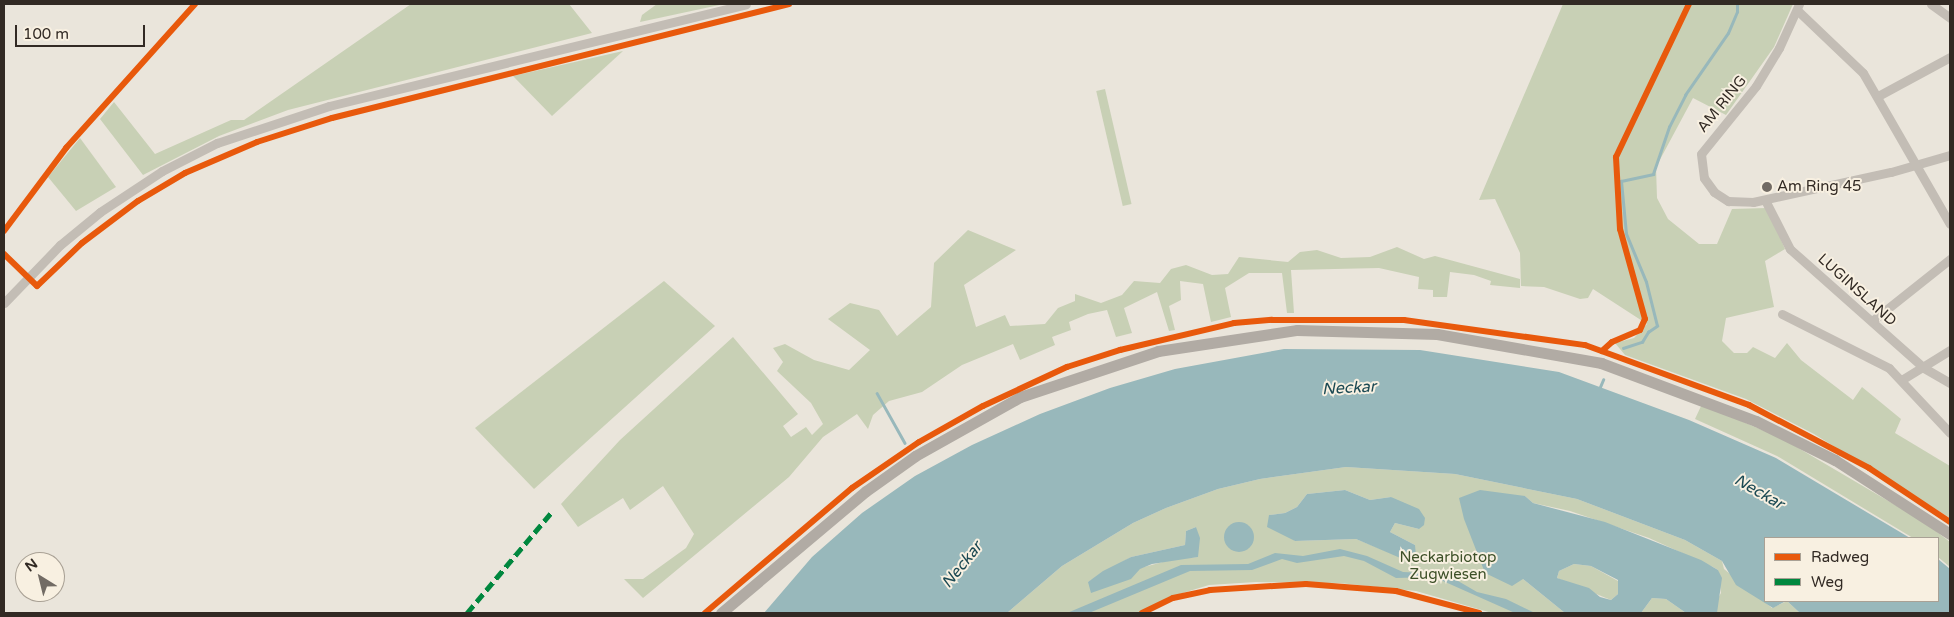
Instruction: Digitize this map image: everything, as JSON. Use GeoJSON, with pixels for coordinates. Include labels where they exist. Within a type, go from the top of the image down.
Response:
{"type":"FeatureCollection","features":[{"type":"Feature","properties":{"kind":"main road"},"geometry":{"type":"LineString","coordinates":[[721,613],[866,491],[963,427],[1055,383],[1193,343],[1297,330],[1437,334],[1601,363],[1756,420],[1835,460],[1950,534]]}},
{"type":"Feature","properties":{"kind":"street"},"geometry":{"type":"LineString","coordinates":[[4,303],[60,245],[100,212],[162,171],[217,143],[329,106],[746,4]]}},
{"type":"Feature","properties":{"kind":"street"},"geometry":{"type":"LineString","coordinates":[[1931,4],[1950,18]]}},
{"type":"Feature","properties":{"kind":"street"},"geometry":{"type":"LineString","coordinates":[[1798,7],[1851,58],[1878,96],[1950,224]]}},
{"type":"Feature","properties":{"kind":"street","name":"AM RING"},"geometry":{"type":"LineString","coordinates":[[1798,7],[1756,86],[1702,154],[1704,178],[1721,197],[1740,204],[1765,200],[1917,166],[1950,155]]}},
{"type":"Feature","properties":{"kind":"street"},"geometry":{"type":"LineString","coordinates":[[1878,96],[1950,57]]}},
{"type":"Feature","properties":{"kind":"street","name":"LUGINSLAND"},"geometry":{"type":"LineString","coordinates":[[1765,200],[1790,248],[1924,368],[1950,383]]}},
{"type":"Feature","properties":{"kind":"street"},"geometry":{"type":"LineString","coordinates":[[1872,321],[1950,259]]}},
{"type":"Feature","properties":{"kind":"street"},"geometry":{"type":"LineString","coordinates":[[1782,314],[1889,368],[1903,379],[1950,433]]}},
{"type":"Feature","properties":{"kind":"street"},"geometry":{"type":"LineString","coordinates":[[1903,379],[1924,368],[1950,350]]}},
{"type":"Feature","properties":{"kind":"green space"},"geometry":{"type":"Polygon","coordinates":[[[411,4],[569,4],[592,33],[288,110],[219,136],[143,175],[100,119],[114,102],[155,154],[231,120],[244,120],[411,4]]]}},
{"type":"Feature","properties":{"kind":"green space"},"geometry":{"type":"Polygon","coordinates":[[[657,4],[724,4],[640,22],[642,15],[657,4]]]}},
{"type":"Feature","properties":{"kind":"green space"},"geometry":{"type":"Polygon","coordinates":[[[1563,4],[1793,4],[1774,47],[1726,115],[1693,98],[1656,167],[1657,198],[1668,219],[1699,244],[1717,244],[1732,209],[1767,208],[1785,249],[1765,261],[1774,307],[1726,318],[1722,341],[1734,353],[1747,353],[1753,347],[1775,358],[1787,343],[1801,360],[1853,400],[1862,387],[1901,419],[1895,433],[1950,466],[1950,518],[1814,434],[1746,399],[1625,355],[1615,343],[1634,338],[1647,324],[1593,289],[1588,298],[1580,299],[1544,287],[1521,286],[1520,253],[1495,199],[1479,200],[1563,4]]]}},
{"type":"Feature","properties":{"kind":"green space"},"geometry":{"type":"Polygon","coordinates":[[[623,51],[552,116],[513,76],[623,51]]]}},
{"type":"Feature","properties":{"kind":"green space"},"geometry":{"type":"Polygon","coordinates":[[[1105,89],[1132,204],[1123,206],[1096,91],[1105,89]]]}},
{"type":"Feature","properties":{"kind":"green space"},"geometry":{"type":"Polygon","coordinates":[[[80,138],[116,187],[76,211],[48,177],[80,138]]]}},
{"type":"Feature","properties":{"kind":"green space"},"geometry":{"type":"Polygon","coordinates":[[[968,230],[1016,250],[964,285],[976,327],[1005,315],[1010,326],[1045,324],[1058,308],[1075,301],[1075,294],[1101,303],[1122,295],[1134,281],[1160,283],[1171,269],[1186,265],[1212,275],[1228,274],[1239,257],[1288,262],[1300,252],[1317,250],[1341,258],[1370,257],[1397,247],[1424,259],[1435,256],[1520,279],[1520,288],[1490,285],[1491,281],[1474,275],[1450,272],[1447,297],[1433,297],[1433,290],[1418,289],[1419,277],[1379,268],[1291,270],[1294,313],[1287,313],[1282,273],[1249,273],[1225,288],[1231,317],[1211,322],[1203,284],[1180,281],[1181,300],[1169,306],[1175,330],[1169,331],[1157,292],[1124,308],[1132,333],[1116,337],[1107,310],[1088,314],[1069,322],[1071,330],[1052,337],[1055,345],[1020,360],[1013,344],[962,365],[922,392],[889,401],[873,415],[868,429],[857,414],[823,437],[789,477],[643,598],[624,579],[643,579],[686,548],[694,534],[663,486],[630,510],[623,498],[578,527],[561,504],[620,440],[733,337],[798,414],[783,426],[791,437],[806,427],[812,435],[823,424],[811,403],[777,371],[783,362],[773,348],[785,344],[814,360],[849,370],[870,350],[828,319],[850,303],[879,310],[897,336],[931,307],[934,263],[968,230]]]}},
{"type":"Feature","properties":{"kind":"green space"},"geometry":{"type":"Polygon","coordinates":[[[664,281],[715,326],[534,489],[475,428],[664,281]]]}},
{"type":"Feature","properties":{"kind":"green space"},"geometry":{"type":"Polygon","coordinates":[[[1702,404],[1783,439],[1924,522],[1950,542],[1950,567],[1939,558],[1939,537],[1911,537],[1777,456],[1695,419],[1702,404]]]}},
{"type":"Feature","properties":{"kind":"green space","name":"Neckarbiotop Zugwiesen"},"geometry":{"type":"Polygon","coordinates":[[[1346,467],[1455,474],[1577,499],[1685,540],[1722,561],[1724,569],[1772,608],[1788,602],[1800,613],[1717,613],[1717,600],[1721,593],[1718,570],[1649,538],[1570,511],[1533,503],[1525,496],[1477,547],[1485,573],[1523,579],[1565,613],[1492,613],[1416,591],[1339,583],[1256,582],[1209,585],[1173,596],[1138,613],[1007,613],[1062,566],[1133,523],[1166,508],[1218,489],[1260,479],[1346,467]],[[1345,490],[1307,494],[1297,507],[1285,513],[1269,515],[1295,541],[1356,539],[1393,554],[1415,545],[1390,532],[1395,523],[1419,529],[1391,497],[1370,500],[1345,490]],[[1196,527],[1186,531],[1185,545],[1131,557],[1088,582],[1174,559],[1198,557],[1196,527]]]}},
{"type":"Feature","properties":{"kind":"green space"},"geometry":{"type":"Polygon","coordinates":[[[1574,564],[1591,566],[1618,581],[1618,594],[1611,600],[1557,578],[1559,571],[1574,564]]]}},
{"type":"Feature","properties":{"kind":"green space"},"geometry":{"type":"Polygon","coordinates":[[[1652,598],[1666,599],[1686,613],[1641,613],[1652,598]]]}},
{"type":"Feature","properties":{"kind":"water","name":"Neckar"},"geometry":{"type":"Polygon","coordinates":[[[1284,349],[1420,350],[1559,372],[1689,420],[1776,458],[1908,537],[1764,537],[1764,602],[1784,602],[1773,608],[1736,585],[1722,561],[1685,540],[1577,499],[1455,474],[1346,467],[1260,479],[1218,489],[1166,508],[1133,523],[1062,566],[1007,613],[764,613],[812,557],[862,513],[915,476],[972,445],[1040,414],[1110,388],[1175,369],[1284,349]]]}},
{"type":"Feature","properties":{"kind":"water"},"geometry":{"type":"Polygon","coordinates":[[[1345,490],[1370,500],[1391,497],[1419,509],[1425,518],[1424,525],[1419,529],[1395,523],[1390,532],[1415,545],[1416,556],[1405,560],[1356,539],[1295,541],[1267,527],[1269,515],[1285,513],[1297,507],[1307,494],[1345,490]]]}},
{"type":"Feature","properties":{"kind":"water"},"geometry":{"type":"Polygon","coordinates":[[[1480,490],[1525,496],[1533,503],[1605,522],[1701,560],[1718,570],[1722,578],[1717,613],[1686,613],[1666,599],[1652,598],[1641,613],[1565,613],[1523,579],[1512,586],[1485,573],[1464,519],[1459,498],[1480,490]],[[1574,564],[1559,571],[1557,578],[1589,588],[1600,597],[1611,600],[1618,594],[1618,580],[1591,566],[1574,564]]]}},
{"type":"Feature","properties":{"kind":"water"},"geometry":{"type":"Polygon","coordinates":[[[1239,522],[1250,526],[1254,537],[1250,548],[1239,552],[1228,548],[1224,537],[1228,526],[1239,522]]]}},
{"type":"Feature","properties":{"kind":"water"},"geometry":{"type":"Polygon","coordinates":[[[1196,527],[1200,538],[1198,557],[1152,564],[1140,569],[1131,579],[1091,593],[1088,582],[1103,571],[1131,557],[1185,545],[1186,531],[1196,527]]]}},
{"type":"Feature","properties":{"kind":"water"},"geometry":{"type":"Polygon","coordinates":[[[1340,549],[1367,556],[1403,572],[1446,574],[1477,592],[1506,599],[1535,613],[1515,613],[1434,577],[1396,578],[1364,561],[1344,556],[1297,563],[1282,559],[1252,570],[1190,571],[1089,613],[1067,613],[1181,565],[1248,564],[1275,553],[1303,556],[1340,549]]]}},
{"type":"Feature","properties":{"kind":"water"},"geometry":{"type":"Polygon","coordinates":[[[1939,560],[1950,569],[1950,613],[1800,613],[1788,602],[1939,602],[1939,560]]]}},
{"type":"Feature","properties":{"kind":"waterway"},"geometry":{"type":"LineString","coordinates":[[1623,348],[1642,342],[1648,332],[1657,326],[1646,282],[1626,234],[1621,181],[1653,174],[1669,127],[1685,95],[1728,33],[1737,12],[1737,4]]}},
{"type":"Feature","properties":{"kind":"waterway"},"geometry":{"type":"LineString","coordinates":[[1600,387],[1603,380]]}},
{"type":"Feature","properties":{"kind":"waterway"},"geometry":{"type":"LineString","coordinates":[[877,393],[905,443]]}},
{"type":"Feature","properties":{"kind":"marked path"},"geometry":{"type":"LineString","coordinates":[[467,613],[551,513]]}},
{"type":"Feature","properties":{"kind":"cycle path"},"geometry":{"type":"LineString","coordinates":[[4,231],[66,148],[195,4]]}},
{"type":"Feature","properties":{"kind":"cycle path"},"geometry":{"type":"LineString","coordinates":[[4,254],[37,286],[82,243],[138,201],[185,173],[257,142],[332,118],[789,4]]}},
{"type":"Feature","properties":{"kind":"cycle path"},"geometry":{"type":"LineString","coordinates":[[1602,351],[1612,342],[1640,330],[1645,319],[1620,229],[1616,157],[1689,4]]}},
{"type":"Feature","properties":{"kind":"cycle path"},"geometry":{"type":"LineString","coordinates":[[705,613],[852,488],[919,442],[983,406],[1067,367],[1120,350],[1234,323],[1272,320],[1404,320],[1585,345],[1749,405],[1869,468],[1950,522]]}},
{"type":"Feature","properties":{"kind":"cycle path"},"geometry":{"type":"LineString","coordinates":[[1142,613],[1173,598],[1210,590],[1306,584],[1396,591],[1479,613]]}},
{"type":"Feature","properties":{"kind":"place","name":"Am Ring 45"},"geometry":{"type":"Point","coordinates":[1767,187]}}]}
